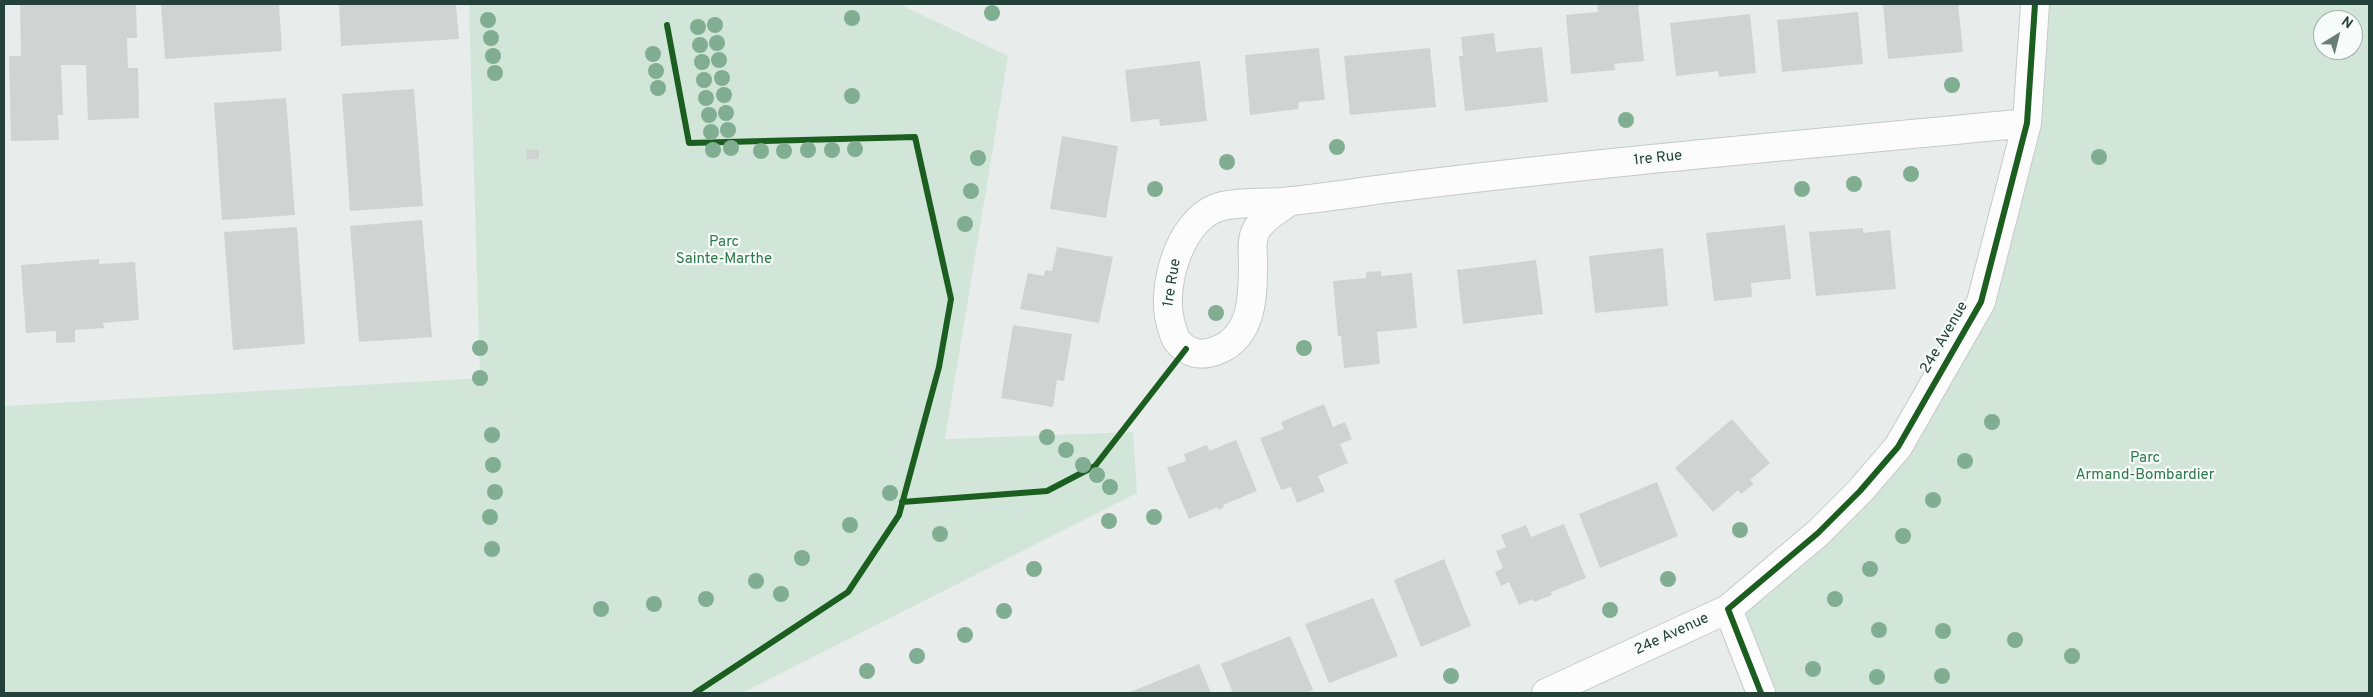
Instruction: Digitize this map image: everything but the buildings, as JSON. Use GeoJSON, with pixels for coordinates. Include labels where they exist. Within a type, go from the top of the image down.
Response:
{"type":"FeatureCollection","features":[{"type":"Feature","properties":{"kind":"street","name":"24e Avenue"},"geometry":{"type":"LineString","coordinates":[[1546,693],[1728,609],[1818,532],[1860,491],[1898,447],[1981,302],[2027,123],[2035,4]]}},
{"type":"Feature","properties":{"kind":"street","name":"1re Rue"},"geometry":{"type":"LineString","coordinates":[[1290,201],[1255,230],[1252,244],[1253,291],[1248,319],[1234,340],[1223,348],[1207,354],[1192,353],[1177,342],[1167,308],[1168,292],[1177,254],[1187,234],[1199,220],[1217,207],[1290,201],[1488,176],[2027,123]]}},
{"type":"Feature","properties":{"kind":"street"},"geometry":{"type":"LineString","coordinates":[[1728,609],[1761,693]]}},
{"type":"Feature","properties":{"kind":"green space","name":"Parc Sainte-Marthe"},"geometry":{"type":"Polygon","coordinates":[[[469,4],[899,4],[1008,56],[945,439],[1133,432],[1137,493],[742,693],[4,693],[4,406],[480,378],[469,4]]]}},
{"type":"Feature","properties":{"kind":"green space","name":"Parc Armand-Bombardier"},"geometry":{"type":"Polygon","coordinates":[[[2035,4],[2369,4],[2369,693],[1761,693],[1728,609],[1860,491],[1981,302],[2035,4]]]}},
{"type":"Feature","properties":{"kind":"cycle path"},"geometry":{"type":"LineString","coordinates":[[1761,693],[1728,609],[1818,533],[1860,491],[1898,447],[1981,302],[2027,123],[2035,4]]}},
{"type":"Feature","properties":{"kind":"cycle path"},"geometry":{"type":"LineString","coordinates":[[667,25],[689,143],[915,137],[951,299],[939,367],[899,515],[848,592],[695,693]]}},
{"type":"Feature","properties":{"kind":"cycle path"},"geometry":{"type":"LineString","coordinates":[[902,502],[1047,491],[1095,466],[1186,349]]}}]}
